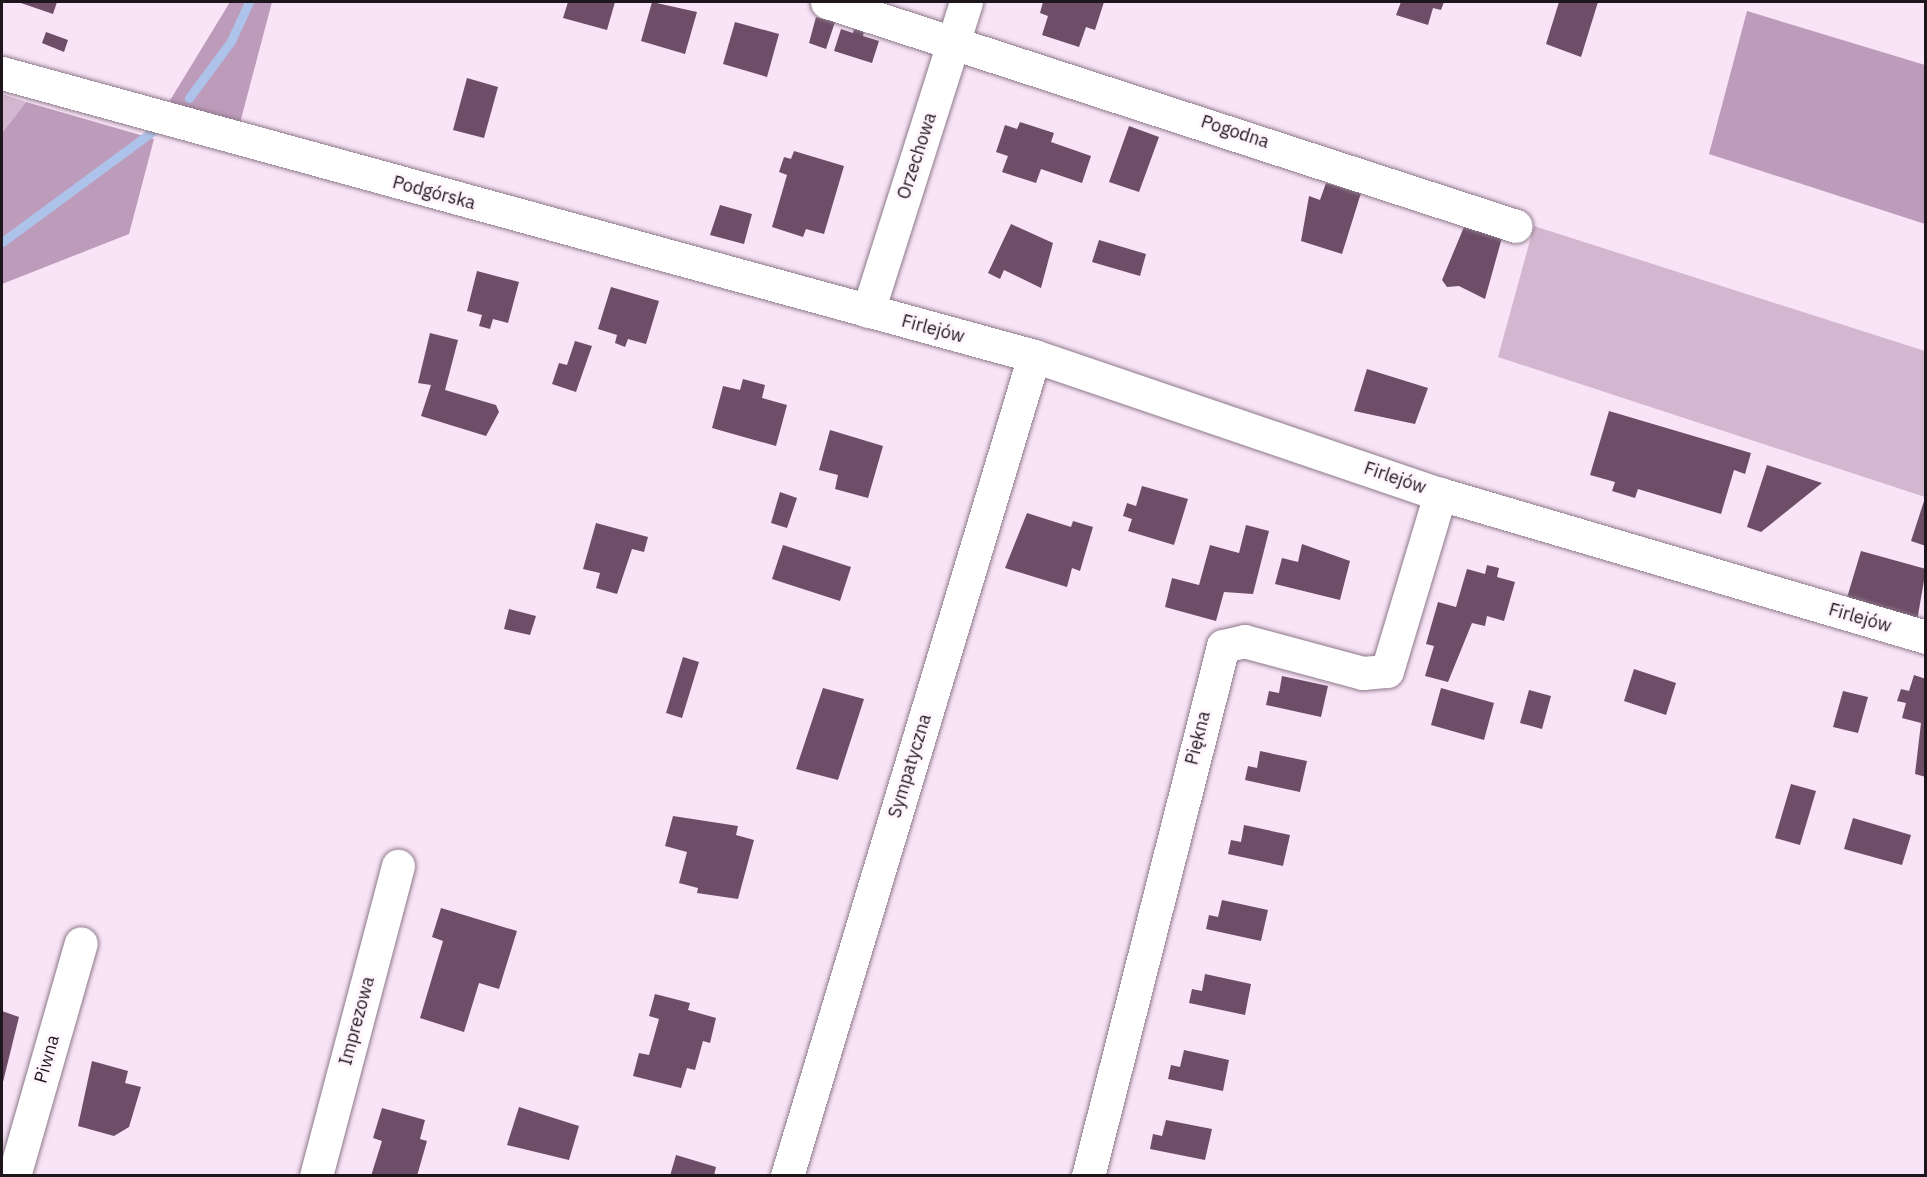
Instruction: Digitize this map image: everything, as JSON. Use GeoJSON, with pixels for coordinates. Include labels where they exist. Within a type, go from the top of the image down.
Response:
{"type":"FeatureCollection","features":[{"type":"Feature","properties":{"kind":"street","name":"Pogodna"},"geometry":{"type":"LineString","coordinates":[[827,2],[954,39],[1516,225]]}},
{"type":"Feature","properties":{"kind":"street","name":"Orzechowa"},"geometry":{"type":"LineString","coordinates":[[868,311],[966,2]]}},
{"type":"Feature","properties":{"kind":"street","name":"Podgórska"},"geometry":{"type":"LineString","coordinates":[[2,74],[868,311]]}},
{"type":"Feature","properties":{"kind":"street","name":"Firlejów"},"geometry":{"type":"LineString","coordinates":[[868,311],[1034,356],[1440,494],[1926,637]]}},
{"type":"Feature","properties":{"kind":"street","name":"Sympatyczna"},"geometry":{"type":"LineString","coordinates":[[787,1176],[1034,356]]}},
{"type":"Feature","properties":{"kind":"street","name":"Piękna"},"geometry":{"type":"LineString","coordinates":[[1088,1176],[1223,646],[1244,641],[1363,674],[1387,670],[1440,494]]}},
{"type":"Feature","properties":{"kind":"street","name":"Imprezowa"},"geometry":{"type":"LineString","coordinates":[[316,1176],[398,866]]}},
{"type":"Feature","properties":{"kind":"street","name":"Piwna"},"geometry":{"type":"LineString","coordinates":[[14,1176],[81,944]]}},
{"type":"Feature","properties":{"kind":"shaded area"},"geometry":{"type":"Polygon","coordinates":[[[230,2],[272,2],[240,123],[169,102],[230,2]]]}},
{"type":"Feature","properties":{"kind":"shaded area"},"geometry":{"type":"Polygon","coordinates":[[[1747,11],[1925,65],[1925,224],[1709,154],[1747,11]]]}},
{"type":"Feature","properties":{"kind":"shaded area"},"geometry":{"type":"Polygon","coordinates":[[[2,94],[26,102],[2,133],[2,94]]]}},
{"type":"Feature","properties":{"kind":"shaded area"},"geometry":{"type":"Polygon","coordinates":[[[26,102],[154,139],[129,234],[2,284],[2,133],[26,102]]]}},
{"type":"Feature","properties":{"kind":"shaded area"},"geometry":{"type":"Polygon","coordinates":[[[1534,226],[1925,351],[1925,497],[1498,357],[1534,226]]]}},
{"type":"Feature","properties":{"kind":"building"},"geometry":{"type":"Polygon","coordinates":[[[18,2],[57,2],[53,14],[18,2]]]}},
{"type":"Feature","properties":{"kind":"building"},"geometry":{"type":"Polygon","coordinates":[[[568,2],[615,2],[607,30],[563,18],[568,2]]]}},
{"type":"Feature","properties":{"kind":"building"},"geometry":{"type":"Polygon","coordinates":[[[652,2],[697,12],[685,54],[641,41],[652,2]]]}},
{"type":"Feature","properties":{"kind":"building"},"geometry":{"type":"Polygon","coordinates":[[[1043,2],[1104,2],[1095,30],[1086,27],[1079,47],[1042,35],[1048,16],[1040,13],[1043,2]]]}},
{"type":"Feature","properties":{"kind":"building"},"geometry":{"type":"Polygon","coordinates":[[[1401,2],[1444,2],[1441,10],[1433,8],[1428,25],[1396,15],[1401,2]]]}},
{"type":"Feature","properties":{"kind":"building"},"geometry":{"type":"Polygon","coordinates":[[[1559,2],[1598,2],[1581,57],[1546,44],[1559,2]]]}},
{"type":"Feature","properties":{"kind":"building"},"geometry":{"type":"Polygon","coordinates":[[[816,17],[835,22],[826,49],[809,43],[816,17]]]}},
{"type":"Feature","properties":{"kind":"building"},"geometry":{"type":"Polygon","coordinates":[[[735,22],[779,34],[767,77],[723,64],[735,22]]]}},
{"type":"Feature","properties":{"kind":"building"},"geometry":{"type":"Polygon","coordinates":[[[855,25],[865,28],[863,36],[879,41],[872,63],[834,51],[841,29],[853,33],[855,25]]]}},
{"type":"Feature","properties":{"kind":"building"},"geometry":{"type":"Polygon","coordinates":[[[46,32],[68,40],[64,52],[42,43],[46,32]]]}},
{"type":"Feature","properties":{"kind":"building"},"geometry":{"type":"Polygon","coordinates":[[[467,78],[498,87],[484,138],[453,130],[467,78]]]}},
{"type":"Feature","properties":{"kind":"building"},"geometry":{"type":"Polygon","coordinates":[[[1020,122],[1054,133],[1051,142],[1091,156],[1082,183],[1041,169],[1036,183],[1002,172],[1008,156],[996,152],[1005,125],[1017,129],[1020,122]]]}},
{"type":"Feature","properties":{"kind":"building"},"geometry":{"type":"Polygon","coordinates":[[[1129,126],[1159,137],[1139,192],[1109,182],[1129,126]]]}},
{"type":"Feature","properties":{"kind":"building"},"geometry":{"type":"Polygon","coordinates":[[[794,151],[844,166],[824,234],[806,229],[803,237],[772,227],[787,175],[779,172],[784,157],[791,159],[794,151]]]}},
{"type":"Feature","properties":{"kind":"building"},"geometry":{"type":"Polygon","coordinates":[[[1326,183],[1361,193],[1342,254],[1301,241],[1309,196],[1320,200],[1326,183]]]}},
{"type":"Feature","properties":{"kind":"building"},"geometry":{"type":"Polygon","coordinates":[[[720,205],[752,214],[744,244],[710,235],[720,205]]]}},
{"type":"Feature","properties":{"kind":"building"},"geometry":{"type":"Polygon","coordinates":[[[1466,222],[1503,234],[1485,299],[1459,286],[1447,287],[1442,280],[1466,222]]]}},
{"type":"Feature","properties":{"kind":"building"},"geometry":{"type":"Polygon","coordinates":[[[1011,224],[1053,243],[1041,288],[1004,270],[1000,279],[988,273],[1011,224]]]}},
{"type":"Feature","properties":{"kind":"building"},"geometry":{"type":"Polygon","coordinates":[[[1099,240],[1146,254],[1140,276],[1092,262],[1099,240]]]}},
{"type":"Feature","properties":{"kind":"building"},"geometry":{"type":"Polygon","coordinates":[[[477,271],[519,282],[508,323],[493,319],[490,329],[479,326],[482,315],[467,311],[477,271]]]}},
{"type":"Feature","properties":{"kind":"building"},"geometry":{"type":"Polygon","coordinates":[[[611,287],[659,301],[646,344],[628,339],[625,347],[615,343],[617,335],[598,329],[611,287]]]}},
{"type":"Feature","properties":{"kind":"building"},"geometry":{"type":"Polygon","coordinates":[[[430,333],[458,340],[445,390],[496,405],[499,412],[486,436],[421,416],[431,385],[418,383],[430,333]]]}},
{"type":"Feature","properties":{"kind":"building"},"geometry":{"type":"Polygon","coordinates":[[[575,341],[592,346],[576,392],[552,384],[559,363],[567,365],[575,341]]]}},
{"type":"Feature","properties":{"kind":"building"},"geometry":{"type":"Polygon","coordinates":[[[1367,369],[1428,388],[1415,424],[1354,411],[1367,369]]]}},
{"type":"Feature","properties":{"kind":"building"},"geometry":{"type":"Polygon","coordinates":[[[743,379],[765,385],[762,398],[787,405],[776,446],[712,428],[723,386],[740,390],[743,379]]]}},
{"type":"Feature","properties":{"kind":"building"},"geometry":{"type":"Polygon","coordinates":[[[1609,411],[1751,453],[1745,474],[1734,470],[1721,514],[1638,489],[1635,498],[1612,491],[1615,482],[1590,475],[1609,411]]]}},
{"type":"Feature","properties":{"kind":"building"},"geometry":{"type":"Polygon","coordinates":[[[830,430],[883,446],[868,498],[835,489],[838,475],[819,470],[830,430]]]}},
{"type":"Feature","properties":{"kind":"building"},"geometry":{"type":"Polygon","coordinates":[[[1767,465],[1822,483],[1761,532],[1747,527],[1767,465]]]}},
{"type":"Feature","properties":{"kind":"building"},"geometry":{"type":"Polygon","coordinates":[[[1142,486],[1188,499],[1174,545],[1128,531],[1132,519],[1123,516],[1127,503],[1136,506],[1142,486]]]}},
{"type":"Feature","properties":{"kind":"building"},"geometry":{"type":"Polygon","coordinates":[[[780,492],[797,498],[787,528],[771,523],[780,492]]]}},
{"type":"Feature","properties":{"kind":"building"},"geometry":{"type":"Polygon","coordinates":[[[1926,498],[1926,546],[1911,541],[1926,498]]]}},
{"type":"Feature","properties":{"kind":"building"},"geometry":{"type":"Polygon","coordinates":[[[1027,513],[1071,527],[1073,521],[1093,527],[1080,571],[1072,568],[1067,587],[1005,568],[1027,513]]]}},
{"type":"Feature","properties":{"kind":"building"},"geometry":{"type":"Polygon","coordinates":[[[596,523],[648,537],[644,552],[632,549],[617,594],[596,588],[600,573],[583,569],[596,523]]]}},
{"type":"Feature","properties":{"kind":"building"},"geometry":{"type":"Polygon","coordinates":[[[1246,525],[1269,531],[1253,594],[1224,592],[1216,621],[1165,607],[1172,578],[1199,585],[1210,545],[1239,553],[1246,525]]]}},
{"type":"Feature","properties":{"kind":"building"},"geometry":{"type":"Polygon","coordinates":[[[1302,544],[1350,561],[1340,600],[1275,584],[1282,558],[1298,562],[1302,544]]]}},
{"type":"Feature","properties":{"kind":"building"},"geometry":{"type":"Polygon","coordinates":[[[783,545],[851,567],[840,601],[772,579],[783,545]]]}},
{"type":"Feature","properties":{"kind":"building"},"geometry":{"type":"Polygon","coordinates":[[[1861,551],[1926,569],[1917,621],[1846,601],[1861,551]]]}},
{"type":"Feature","properties":{"kind":"building"},"geometry":{"type":"Polygon","coordinates":[[[1487,565],[1499,568],[1497,577],[1515,582],[1504,621],[1487,616],[1485,626],[1472,623],[1448,682],[1425,676],[1434,646],[1426,644],[1438,602],[1456,607],[1467,569],[1485,574],[1487,565]]]}},
{"type":"Feature","properties":{"kind":"building"},"geometry":{"type":"Polygon","coordinates":[[[509,609],[536,616],[530,635],[504,629],[509,609]]]}},
{"type":"Feature","properties":{"kind":"building"},"geometry":{"type":"Polygon","coordinates":[[[683,657],[699,662],[682,718],[666,713],[683,657]]]}},
{"type":"Feature","properties":{"kind":"building"},"geometry":{"type":"Polygon","coordinates":[[[1634,669],[1676,683],[1666,715],[1624,701],[1634,669]]]}},
{"type":"Feature","properties":{"kind":"building"},"geometry":{"type":"Polygon","coordinates":[[[1914,675],[1926,679],[1926,777],[1915,774],[1921,723],[1902,718],[1906,703],[1897,701],[1901,689],[1909,691],[1914,675]]]}},
{"type":"Feature","properties":{"kind":"building"},"geometry":{"type":"Polygon","coordinates":[[[1282,676],[1328,686],[1321,717],[1266,705],[1269,691],[1279,693],[1282,676]]]}},
{"type":"Feature","properties":{"kind":"building"},"geometry":{"type":"Polygon","coordinates":[[[823,688],[864,699],[838,780],[796,769],[823,688]]]}},
{"type":"Feature","properties":{"kind":"building"},"geometry":{"type":"Polygon","coordinates":[[[1441,688],[1494,703],[1484,740],[1431,725],[1441,688]]]}},
{"type":"Feature","properties":{"kind":"building"},"geometry":{"type":"Polygon","coordinates":[[[1529,690],[1551,696],[1542,729],[1520,723],[1529,690]]]}},
{"type":"Feature","properties":{"kind":"building"},"geometry":{"type":"Polygon","coordinates":[[[1843,691],[1868,697],[1858,733],[1833,727],[1843,691]]]}},
{"type":"Feature","properties":{"kind":"building"},"geometry":{"type":"Polygon","coordinates":[[[1260,751],[1307,761],[1300,792],[1245,780],[1248,766],[1257,768],[1260,751]]]}},
{"type":"Feature","properties":{"kind":"building"},"geometry":{"type":"Polygon","coordinates":[[[1791,784],[1816,791],[1800,845],[1775,838],[1791,784]]]}},
{"type":"Feature","properties":{"kind":"building"},"geometry":{"type":"Polygon","coordinates":[[[673,816],[738,826],[736,835],[754,840],[738,899],[697,893],[698,888],[679,883],[687,852],[665,846],[673,816]]]}},
{"type":"Feature","properties":{"kind":"building"},"geometry":{"type":"Polygon","coordinates":[[[1853,818],[1911,835],[1902,865],[1844,849],[1853,818]]]}},
{"type":"Feature","properties":{"kind":"building"},"geometry":{"type":"Polygon","coordinates":[[[1244,825],[1290,835],[1283,866],[1228,854],[1231,840],[1241,842],[1244,825]]]}},
{"type":"Feature","properties":{"kind":"building"},"geometry":{"type":"Polygon","coordinates":[[[1222,900],[1268,910],[1261,941],[1206,929],[1209,915],[1218,917],[1222,900]]]}},
{"type":"Feature","properties":{"kind":"building"},"geometry":{"type":"Polygon","coordinates":[[[441,908],[517,931],[499,989],[479,983],[464,1032],[420,1018],[443,941],[432,937],[441,908]]]}},
{"type":"Feature","properties":{"kind":"building"},"geometry":{"type":"Polygon","coordinates":[[[1205,974],[1251,984],[1245,1015],[1189,1003],[1192,989],[1202,991],[1205,974]]]}},
{"type":"Feature","properties":{"kind":"building"},"geometry":{"type":"Polygon","coordinates":[[[655,994],[690,1003],[688,1010],[716,1018],[710,1043],[703,1041],[695,1070],[687,1068],[681,1088],[633,1076],[639,1053],[649,1055],[659,1019],[649,1016],[655,994]]]}},
{"type":"Feature","properties":{"kind":"building"},"geometry":{"type":"Polygon","coordinates":[[[2,1011],[19,1017],[2,1086],[2,1011]]]}},
{"type":"Feature","properties":{"kind":"building"},"geometry":{"type":"Polygon","coordinates":[[[1184,1050],[1229,1060],[1223,1091],[1168,1079],[1171,1065],[1180,1067],[1184,1050]]]}},
{"type":"Feature","properties":{"kind":"building"},"geometry":{"type":"Polygon","coordinates":[[[92,1061],[128,1071],[125,1083],[141,1087],[129,1127],[114,1136],[78,1126],[92,1061]]]}},
{"type":"Feature","properties":{"kind":"building"},"geometry":{"type":"Polygon","coordinates":[[[519,1107],[579,1126],[569,1160],[507,1145],[519,1107]]]}},
{"type":"Feature","properties":{"kind":"building"},"geometry":{"type":"Polygon","coordinates":[[[382,1108],[425,1120],[420,1139],[427,1141],[417,1176],[371,1176],[382,1141],[373,1138],[382,1108]]]}},
{"type":"Feature","properties":{"kind":"building"},"geometry":{"type":"Polygon","coordinates":[[[1166,1120],[1212,1129],[1205,1160],[1150,1149],[1153,1134],[1162,1136],[1166,1120]]]}},
{"type":"Feature","properties":{"kind":"building"},"geometry":{"type":"Polygon","coordinates":[[[676,1155],[716,1167],[714,1176],[670,1176],[676,1155]]]}},
{"type":"Feature","properties":{"kind":"waterway"},"geometry":{"type":"LineString","coordinates":[[189,98],[231,41],[249,2]]}},
{"type":"Feature","properties":{"kind":"waterway"},"geometry":{"type":"LineString","coordinates":[[2,242],[152,132]]}}]}
